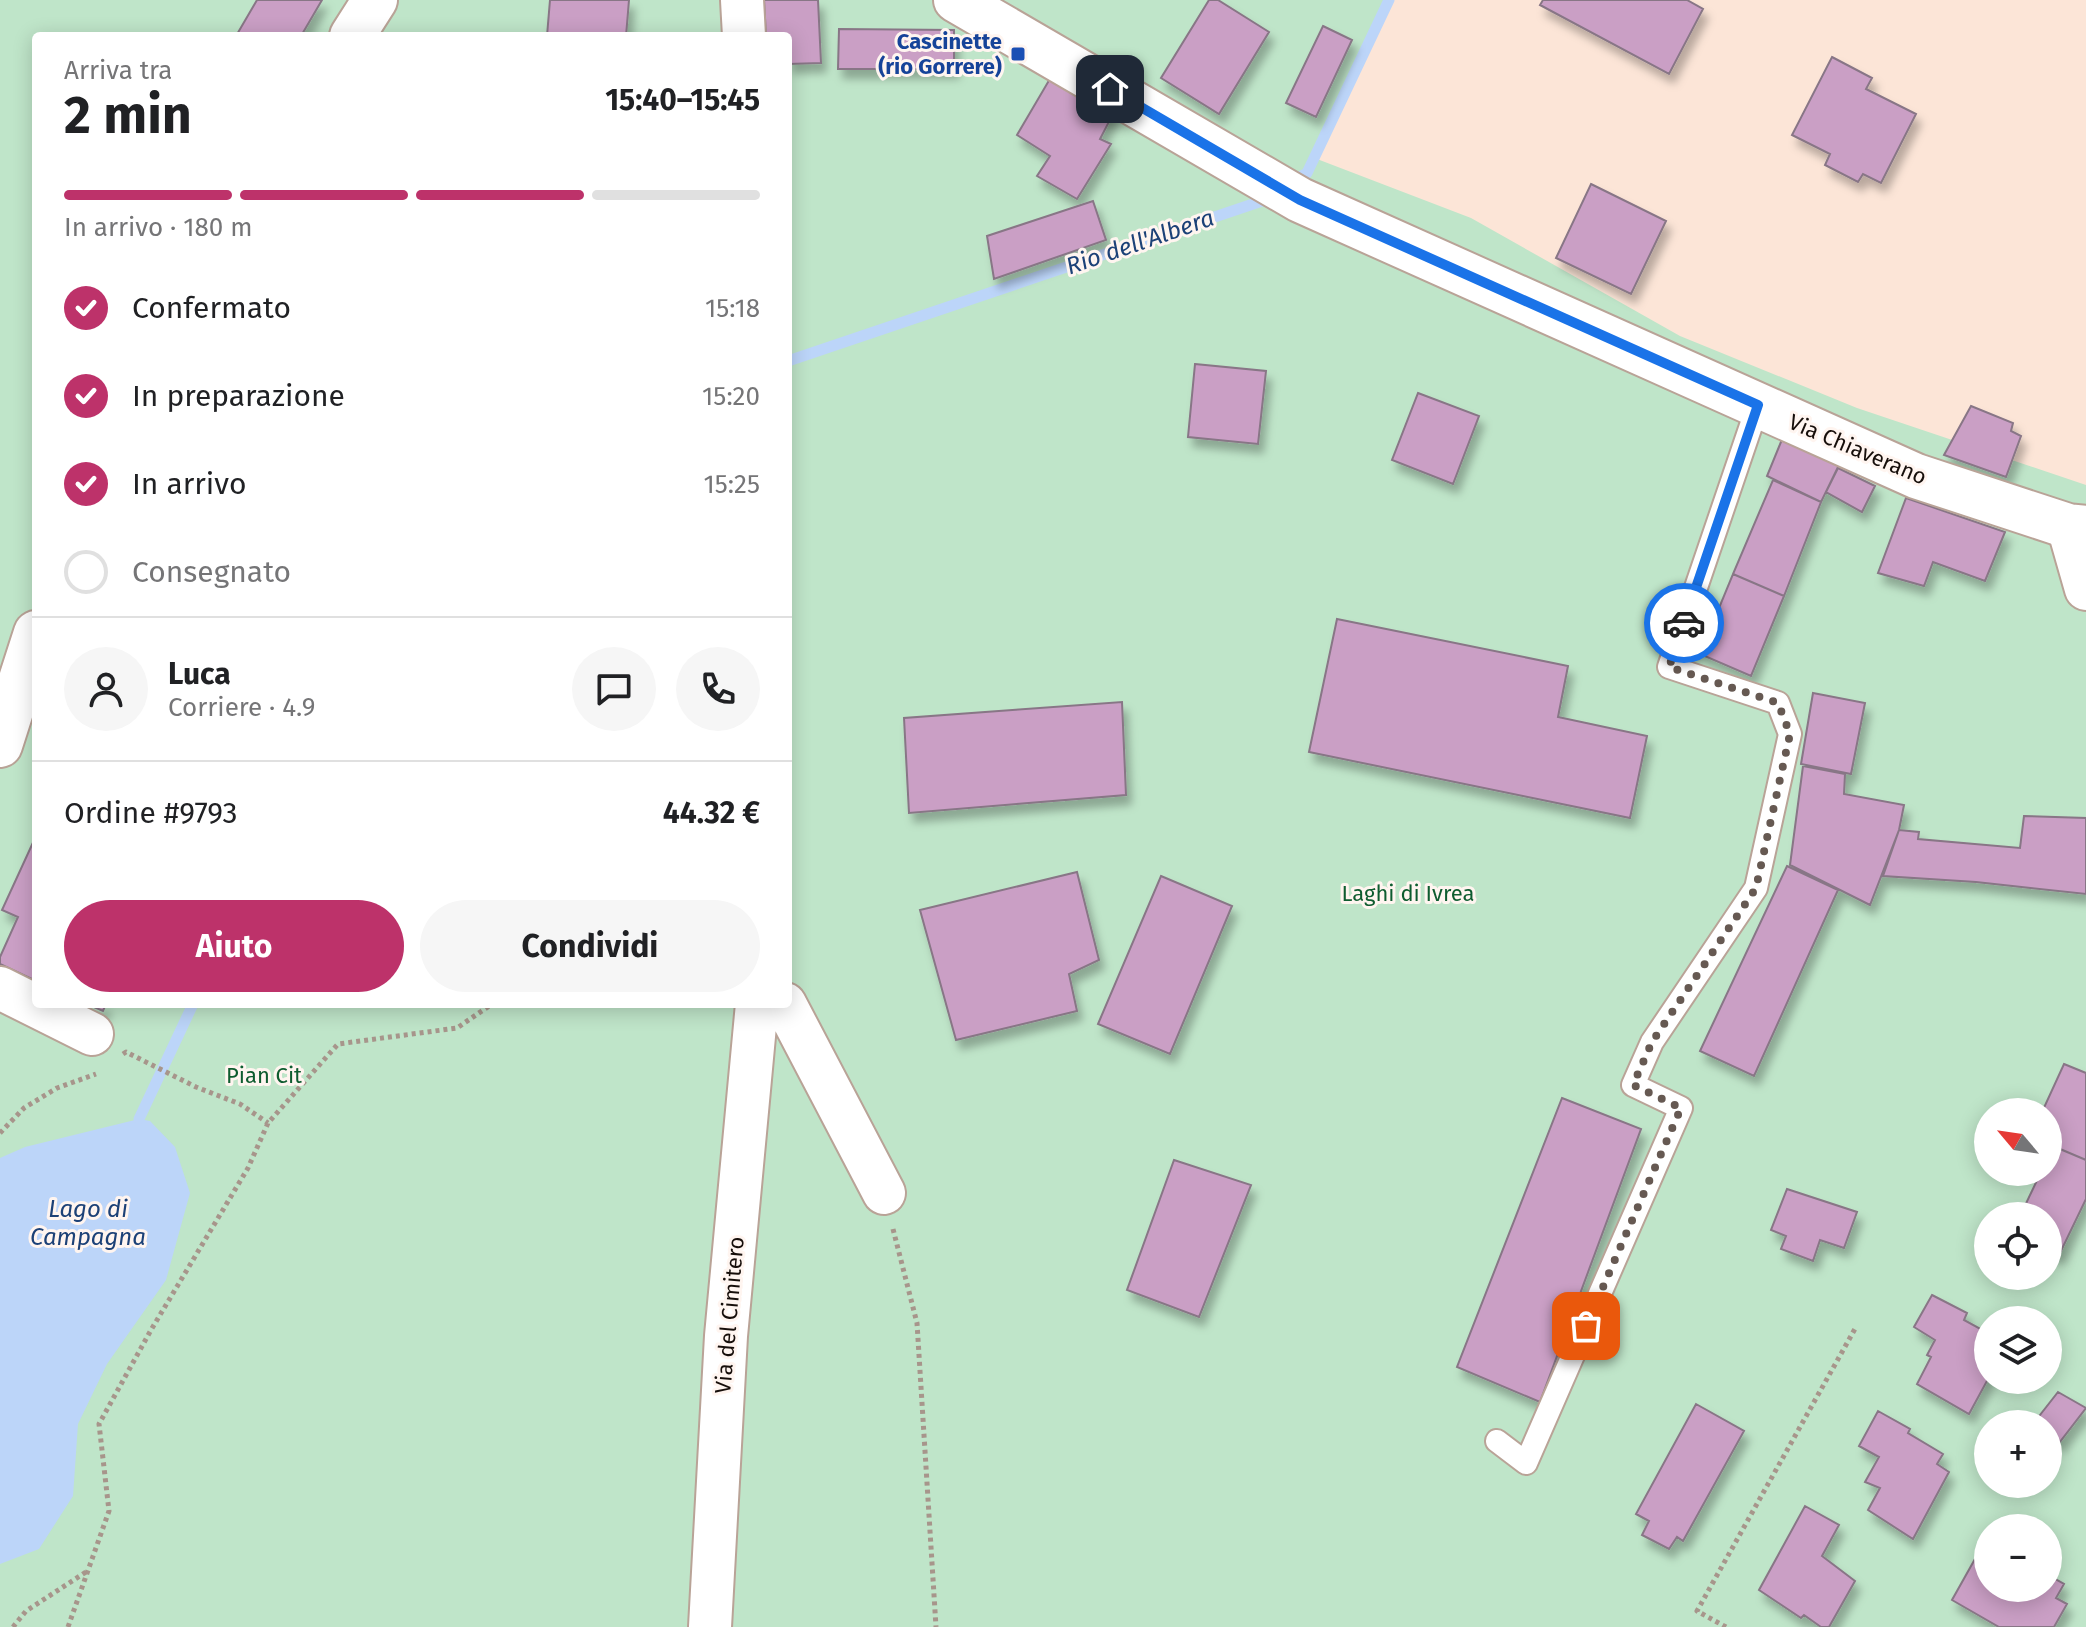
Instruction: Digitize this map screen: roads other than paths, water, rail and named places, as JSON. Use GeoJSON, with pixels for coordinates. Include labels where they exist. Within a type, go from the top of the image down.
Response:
{"type":"FeatureCollection","features":[{"type":"Feature","properties":{"kind":"street"},"geometry":{"type":"LineString","coordinates":[[355,32],[375,0]]}},
{"type":"Feature","properties":{"kind":"street"},"geometry":{"type":"LineString","coordinates":[[742,0],[744,32]]}},
{"type":"Feature","properties":{"kind":"street","name":"Via Chiaverano"},"geometry":{"type":"LineString","coordinates":[[956,0],[1282,189],[1916,476],[2077,527]]}},
{"type":"Feature","properties":{"kind":"street"},"geometry":{"type":"LineString","coordinates":[[2077,527],[2086,589]]}},
{"type":"Feature","properties":{"kind":"street"},"geometry":{"type":"LineString","coordinates":[[0,745],[32,645]]}},
{"type":"Feature","properties":{"kind":"street"},"geometry":{"type":"LineString","coordinates":[[0,988],[103,1056]]}},
{"type":"Feature","properties":{"kind":"street","name":"Via del Cimitero"},"geometry":{"type":"LineString","coordinates":[[710,1627],[726,1336],[757,1008]]}},
{"type":"Feature","properties":{"kind":"street"},"geometry":{"type":"LineString","coordinates":[[787,1008],[884,1193]]}},
{"type":"Feature","properties":{"kind":"lane"},"geometry":{"type":"LineString","coordinates":[[1497,1441],[1526,1463],[1681,1108],[1633,1085],[1652,1042],[1756,888],[1790,734],[1778,703],[1669,667],[1758,405]]}},
{"type":"Feature","properties":{"kind":"water","name":"Lago di Campagna"},"geometry":{"type":"Polygon","coordinates":[[[139,1119],[150,1121],[175,1147],[190,1193],[166,1280],[107,1364],[78,1424],[73,1496],[39,1549],[0,1564],[0,1158],[25,1147],[139,1119]]]}},
{"type":"Feature","properties":{"kind":"waterway","name":"Rio dell'Albera"},"geometry":{"type":"LineString","coordinates":[[1289,183],[1307,173],[1389,0]]}},
{"type":"Feature","properties":{"kind":"waterway","name":"Rio dell'Albera"},"geometry":{"type":"LineString","coordinates":[[792,360],[1262,201],[1271,195]]}},
{"type":"Feature","properties":{"kind":"waterway","name":"Rio dell'Albera"},"geometry":{"type":"LineString","coordinates":[[139,1119],[191,1008]]}},
{"type":"Feature","properties":{"kind":"place","name":"Cascinette (rio Gorrere)"},"geometry":{"type":"Point","coordinates":[1018,54]}},
{"type":"Feature","properties":{"kind":"park label","name":"Laghi di Ivrea"},"geometry":{"type":"Point","coordinates":[1408,893]}},
{"type":"Feature","properties":{"kind":"park label","name":"Pian Cit"},"geometry":{"type":"Point","coordinates":[264,1075]}}]}
